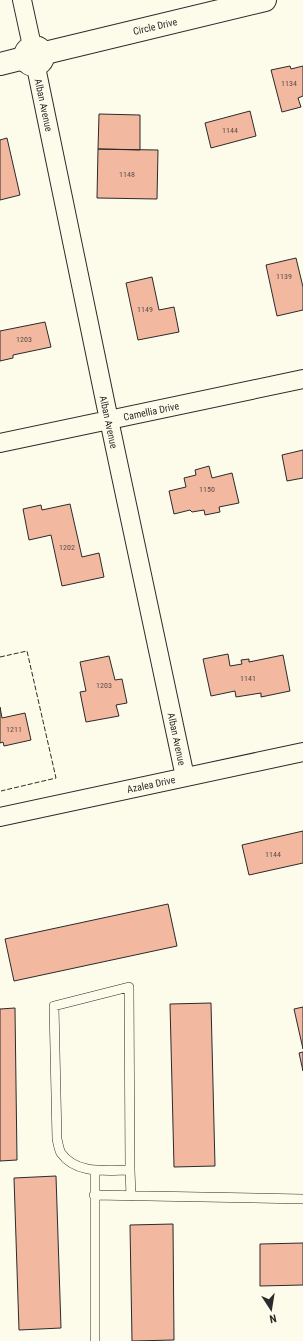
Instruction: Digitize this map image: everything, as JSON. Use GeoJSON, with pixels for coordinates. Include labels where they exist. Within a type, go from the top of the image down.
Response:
{"type":"FeatureCollection","features":[{"type":"Feature","properties":{"kind":"street","name":"Alban Avenue"},"geometry":{"type":"LineString","coordinates":[[22,0],[185,777]]}},
{"type":"Feature","properties":{"kind":"street","name":"Circle Drive"},"geometry":{"type":"LineString","coordinates":[[0,64],[265,0]]}},
{"type":"Feature","properties":{"kind":"street","name":"Camellia Drive"},"geometry":{"type":"LineString","coordinates":[[0,443],[303,379]]}},
{"type":"Feature","properties":{"kind":"street","name":"Azalea Drive"},"geometry":{"type":"LineString","coordinates":[[0,817],[303,752]]}},
{"type":"Feature","properties":{"kind":"lane"},"geometry":{"type":"LineString","coordinates":[[130,1170],[95,1170],[80,1168],[69,1162],[60,1152],[57,1138],[54,1006],[129,988],[130,1170],[130,1196]]}},
{"type":"Feature","properties":{"kind":"lane"},"geometry":{"type":"LineString","coordinates":[[95,1170],[95,1341]]}},
{"type":"Feature","properties":{"kind":"lane"},"geometry":{"type":"LineString","coordinates":[[94,1195],[303,1199]]}},
{"type":"Feature","properties":{"kind":"building"},"geometry":{"type":"Polygon","coordinates":[[[290,66],[291,69],[303,66],[303,96],[298,98],[301,107],[282,112],[271,70],[290,66]]]}},
{"type":"Feature","properties":{"kind":"building"},"geometry":{"type":"Polygon","coordinates":[[[250,111],[256,136],[211,148],[205,123],[250,111]]]}},
{"type":"Feature","properties":{"kind":"building"},"geometry":{"type":"Polygon","coordinates":[[[99,114],[140,115],[140,150],[98,149],[99,114]]]}},
{"type":"Feature","properties":{"kind":"building"},"geometry":{"type":"Polygon","coordinates":[[[7,138],[20,195],[0,200],[0,140],[7,138]]]}},
{"type":"Feature","properties":{"kind":"building"},"geometry":{"type":"Polygon","coordinates":[[[98,149],[158,150],[157,199],[97,198],[98,149]]]}},
{"type":"Feature","properties":{"kind":"building"},"geometry":{"type":"Polygon","coordinates":[[[296,258],[303,287],[303,310],[277,316],[266,265],[296,258]]]}},
{"type":"Feature","properties":{"kind":"building"},"geometry":{"type":"Polygon","coordinates":[[[152,277],[159,310],[174,307],[179,332],[138,340],[126,283],[152,277]]]}},
{"type":"Feature","properties":{"kind":"building"},"geometry":{"type":"Polygon","coordinates":[[[45,322],[51,347],[13,355],[13,358],[0,361],[0,331],[45,322]]]}},
{"type":"Feature","properties":{"kind":"building"},"geometry":{"type":"Polygon","coordinates":[[[303,450],[303,478],[287,481],[282,455],[303,450]]]}},
{"type":"Feature","properties":{"kind":"building"},"geometry":{"type":"Polygon","coordinates":[[[209,466],[212,478],[232,473],[239,503],[219,507],[220,512],[205,515],[204,510],[192,512],[190,510],[174,514],[169,491],[186,487],[184,478],[196,475],[195,470],[209,466]]]}},
{"type":"Feature","properties":{"kind":"building"},"geometry":{"type":"Polygon","coordinates":[[[70,504],[82,557],[99,553],[104,577],[62,586],[51,535],[29,540],[23,509],[41,505],[42,510],[70,504]]]}},
{"type":"Feature","properties":{"kind":"building"},"geometry":{"type":"Polygon","coordinates":[[[228,654],[230,666],[242,664],[241,660],[249,659],[249,662],[283,655],[290,691],[261,697],[261,693],[236,697],[235,691],[211,696],[203,659],[228,654]]]}},
{"type":"Feature","properties":{"kind":"building"},"geometry":{"type":"Polygon","coordinates":[[[109,656],[115,680],[122,679],[127,703],[116,705],[119,716],[86,722],[80,692],[86,691],[80,662],[109,656]]]}},
{"type":"Feature","properties":{"kind":"building"},"geometry":{"type":"Polygon","coordinates":[[[0,707],[2,718],[25,713],[31,740],[4,746],[3,742],[0,743],[0,707]]]}},
{"type":"Feature","properties":{"kind":"building"},"geometry":{"type":"Polygon","coordinates":[[[303,831],[303,863],[249,875],[242,845],[303,831]]]}},
{"type":"Feature","properties":{"kind":"building"},"geometry":{"type":"Polygon","coordinates":[[[168,904],[177,946],[14,981],[5,939],[168,904]]]}},
{"type":"Feature","properties":{"kind":"building"},"geometry":{"type":"Polygon","coordinates":[[[211,1003],[215,1166],[174,1167],[170,1004],[211,1003]]]}},
{"type":"Feature","properties":{"kind":"building"},"geometry":{"type":"Polygon","coordinates":[[[303,1007],[303,1049],[294,1009],[303,1007]]]}},
{"type":"Feature","properties":{"kind":"building"},"geometry":{"type":"Polygon","coordinates":[[[15,1008],[17,1160],[0,1161],[0,1009],[15,1008]]]}},
{"type":"Feature","properties":{"kind":"building"},"geometry":{"type":"Polygon","coordinates":[[[303,1052],[303,1071],[299,1053],[303,1052]]]}},
{"type":"Feature","properties":{"kind":"building"},"geometry":{"type":"Polygon","coordinates":[[[56,1176],[61,1328],[19,1330],[14,1178],[56,1176]]]}},
{"type":"Feature","properties":{"kind":"building"},"geometry":{"type":"Polygon","coordinates":[[[173,1224],[174,1340],[132,1341],[130,1225],[173,1224]]]}},
{"type":"Feature","properties":{"kind":"building"},"geometry":{"type":"Polygon","coordinates":[[[303,1243],[303,1285],[260,1286],[260,1244],[303,1243]]]}},
{"type":"Feature","properties":{"kind":"fence"},"geometry":{"type":"LineString","coordinates":[[0,657],[27,651],[56,778],[1,791]]}}]}
